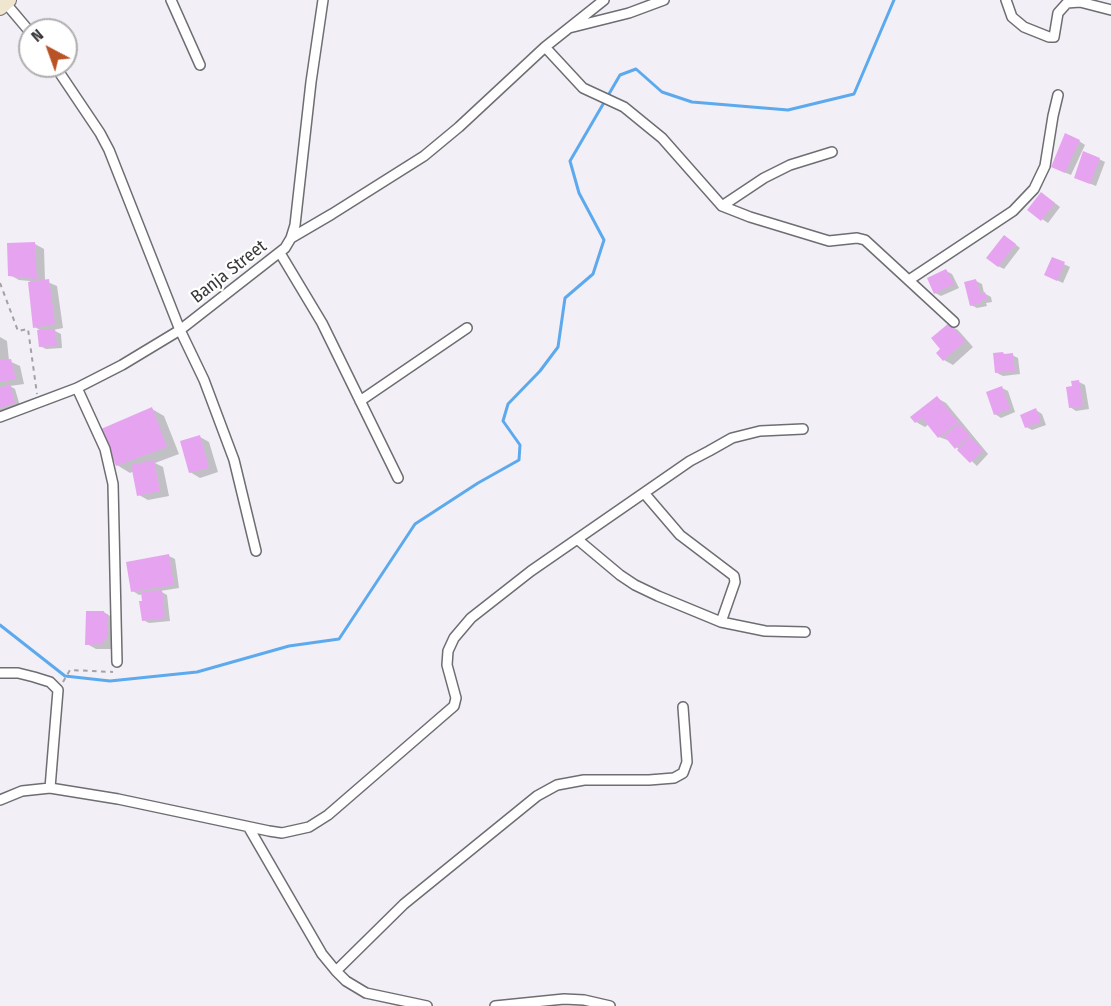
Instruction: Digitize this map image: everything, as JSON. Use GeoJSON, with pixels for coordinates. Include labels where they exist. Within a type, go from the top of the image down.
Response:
{"type":"FeatureCollection","features":[{"type":"Feature","properties":{"kind":"street"},"geometry":{"type":"LineString","coordinates":[[171,0],[200,65]]}},
{"type":"Feature","properties":{"kind":"street","name":"Banja Street"},"geometry":{"type":"LineString","coordinates":[[0,417],[77,388],[122,365],[180,330],[280,253],[291,238],[295,225],[322,0]]}},
{"type":"Feature","properties":{"kind":"street"},"geometry":{"type":"LineString","coordinates":[[291,238],[424,156],[459,127],[545,46],[604,0]]}},
{"type":"Feature","properties":{"kind":"street"},"geometry":{"type":"LineString","coordinates":[[566,29],[602,21],[664,0]]}},
{"type":"Feature","properties":{"kind":"street"},"geometry":{"type":"LineString","coordinates":[[1006,0],[1012,17],[1024,27],[1049,37],[1054,37],[1058,13],[1067,3],[1080,2],[1111,10]]}},
{"type":"Feature","properties":{"kind":"street"},"geometry":{"type":"LineString","coordinates":[[4,3],[18,19]]}},
{"type":"Feature","properties":{"kind":"street"},"geometry":{"type":"LineString","coordinates":[[545,46],[583,88],[624,107],[662,138],[722,206],[750,218],[829,241],[858,238],[865,240],[954,322]]}},
{"type":"Feature","properties":{"kind":"street"},"geometry":{"type":"LineString","coordinates":[[63,78],[100,133],[108,150],[180,330],[204,380],[234,460],[256,551]]}},
{"type":"Feature","properties":{"kind":"street"},"geometry":{"type":"LineString","coordinates":[[909,280],[1012,211],[1034,189],[1045,166],[1058,95]]}},
{"type":"Feature","properties":{"kind":"street"},"geometry":{"type":"LineString","coordinates":[[722,206],[764,178],[790,165],[832,152]]}},
{"type":"Feature","properties":{"kind":"street"},"geometry":{"type":"LineString","coordinates":[[280,253],[322,323],[398,478]]}},
{"type":"Feature","properties":{"kind":"street"},"geometry":{"type":"LineString","coordinates":[[360,401],[467,328]]}},
{"type":"Feature","properties":{"kind":"street"},"geometry":{"type":"LineString","coordinates":[[77,388],[105,449],[113,484],[117,662]]}},
{"type":"Feature","properties":{"kind":"street"},"geometry":{"type":"LineString","coordinates":[[0,800],[22,791],[50,788],[118,799],[249,828],[282,833],[309,827],[328,815],[454,706],[456,698],[447,665],[447,651],[454,638],[471,618],[577,538],[690,461],[732,438],[760,431],[803,429]]}},
{"type":"Feature","properties":{"kind":"street"},"geometry":{"type":"LineString","coordinates":[[644,493],[680,535],[734,576],[735,582],[721,622]]}},
{"type":"Feature","properties":{"kind":"street"},"geometry":{"type":"LineString","coordinates":[[577,538],[634,585],[721,622],[765,631],[805,632]]}},
{"type":"Feature","properties":{"kind":"street"},"geometry":{"type":"LineString","coordinates":[[0,673],[34,677],[50,682],[58,690],[50,788]]}},
{"type":"Feature","properties":{"kind":"street"},"geometry":{"type":"LineString","coordinates":[[336,971],[404,904],[537,796],[557,785],[584,780],[649,780],[674,778],[683,773],[687,762],[683,707]]}},
{"type":"Feature","properties":{"kind":"street"},"geometry":{"type":"LineString","coordinates":[[249,828],[322,954],[336,971],[346,981],[366,993],[427,1006]]}},
{"type":"Feature","properties":{"kind":"street"},"geometry":{"type":"LineString","coordinates":[[495,1006],[564,999],[584,1000],[610,1006]]}},
{"type":"Feature","properties":{"kind":"path"},"geometry":{"type":"LineString","coordinates":[[0,283],[18,331],[28,329],[39,402]]}},
{"type":"Feature","properties":{"kind":"path"},"geometry":{"type":"LineString","coordinates":[[63,683],[70,670],[118,672],[117,662]]}},
{"type":"Feature","properties":{"kind":"building"},"geometry":{"type":"Polygon","coordinates":[[[1065,133],[1080,140],[1065,173],[1051,167],[1065,133]]]}},
{"type":"Feature","properties":{"kind":"building"},"geometry":{"type":"Polygon","coordinates":[[[1083,151],[1100,158],[1090,184],[1074,178],[1083,151]]]}},
{"type":"Feature","properties":{"kind":"building"},"geometry":{"type":"Polygon","coordinates":[[[1041,192],[1055,203],[1041,221],[1027,210],[1041,192]]]}},
{"type":"Feature","properties":{"kind":"building"},"geometry":{"type":"Polygon","coordinates":[[[1004,235],[1016,244],[998,267],[986,258],[1004,235]]]}},
{"type":"Feature","properties":{"kind":"building"},"geometry":{"type":"Polygon","coordinates":[[[35,242],[37,279],[8,276],[7,243],[35,242]]]}},
{"type":"Feature","properties":{"kind":"building"},"geometry":{"type":"Polygon","coordinates":[[[1052,257],[1065,262],[1057,281],[1044,275],[1052,257]]]}},
{"type":"Feature","properties":{"kind":"building"},"geometry":{"type":"Polygon","coordinates":[[[946,269],[954,284],[934,294],[927,278],[946,269]]]}},
{"type":"Feature","properties":{"kind":"building"},"geometry":{"type":"Polygon","coordinates":[[[49,279],[55,324],[33,328],[28,282],[49,279]]]}},
{"type":"Feature","properties":{"kind":"building"},"geometry":{"type":"Polygon","coordinates":[[[976,279],[980,294],[985,292],[987,299],[970,306],[964,282],[976,279]]]}},
{"type":"Feature","properties":{"kind":"building"},"geometry":{"type":"Polygon","coordinates":[[[949,323],[965,341],[943,361],[936,353],[940,349],[931,338],[949,323]]]}},
{"type":"Feature","properties":{"kind":"building"},"geometry":{"type":"Polygon","coordinates":[[[55,329],[57,346],[39,347],[37,330],[55,329]]]}},
{"type":"Feature","properties":{"kind":"building"},"geometry":{"type":"Polygon","coordinates":[[[1003,352],[1004,354],[1013,353],[1015,371],[995,373],[993,353],[1003,352]]]}},
{"type":"Feature","properties":{"kind":"building"},"geometry":{"type":"Polygon","coordinates":[[[11,359],[16,379],[0,382],[0,360],[11,359]]]}},
{"type":"Feature","properties":{"kind":"building"},"geometry":{"type":"Polygon","coordinates":[[[1079,380],[1083,406],[1069,408],[1066,387],[1072,386],[1071,381],[1079,380]]]}},
{"type":"Feature","properties":{"kind":"building"},"geometry":{"type":"Polygon","coordinates":[[[10,384],[15,403],[0,408],[0,388],[10,384]]]}},
{"type":"Feature","properties":{"kind":"building"},"geometry":{"type":"Polygon","coordinates":[[[1002,386],[1010,409],[994,415],[986,392],[1002,386]]]}},
{"type":"Feature","properties":{"kind":"building"},"geometry":{"type":"Polygon","coordinates":[[[937,396],[958,422],[938,438],[922,418],[915,423],[910,417],[937,396]]]}},
{"type":"Feature","properties":{"kind":"building"},"geometry":{"type":"Polygon","coordinates":[[[152,407],[167,447],[116,466],[101,429],[152,407]]]}},
{"type":"Feature","properties":{"kind":"building"},"geometry":{"type":"Polygon","coordinates":[[[1036,408],[1041,422],[1025,428],[1020,415],[1036,408]]]}},
{"type":"Feature","properties":{"kind":"building"},"geometry":{"type":"Polygon","coordinates":[[[959,423],[970,436],[955,449],[944,436],[959,423]]]}},
{"type":"Feature","properties":{"kind":"building"},"geometry":{"type":"Polygon","coordinates":[[[200,435],[209,468],[189,473],[180,441],[200,435]]]}},
{"type":"Feature","properties":{"kind":"building"},"geometry":{"type":"Polygon","coordinates":[[[970,437],[983,450],[970,463],[957,450],[970,437]]]}},
{"type":"Feature","properties":{"kind":"building"},"geometry":{"type":"Polygon","coordinates":[[[154,460],[160,491],[137,496],[131,465],[154,460]]]}},
{"type":"Feature","properties":{"kind":"building"},"geometry":{"type":"Polygon","coordinates":[[[169,554],[174,585],[131,592],[126,562],[169,554]]]}},
{"type":"Feature","properties":{"kind":"building"},"geometry":{"type":"Polygon","coordinates":[[[162,590],[165,618],[142,621],[139,601],[142,601],[141,592],[162,590]]]}},
{"type":"Feature","properties":{"kind":"building"},"geometry":{"type":"Polygon","coordinates":[[[86,611],[104,611],[104,614],[108,614],[108,637],[103,640],[105,644],[85,645],[86,611]]]}},
{"type":"Feature","properties":{"kind":"waterway"},"geometry":{"type":"LineString","coordinates":[[0,625],[65,676],[110,681],[197,672],[289,646],[339,639],[415,524],[478,483],[519,460],[520,445],[503,421],[508,404],[540,371],[558,347],[565,298],[593,274],[604,240],[579,193],[570,161],[620,75],[636,69],[662,92],[692,102],[788,110],[854,94],[894,0]]}}]}
